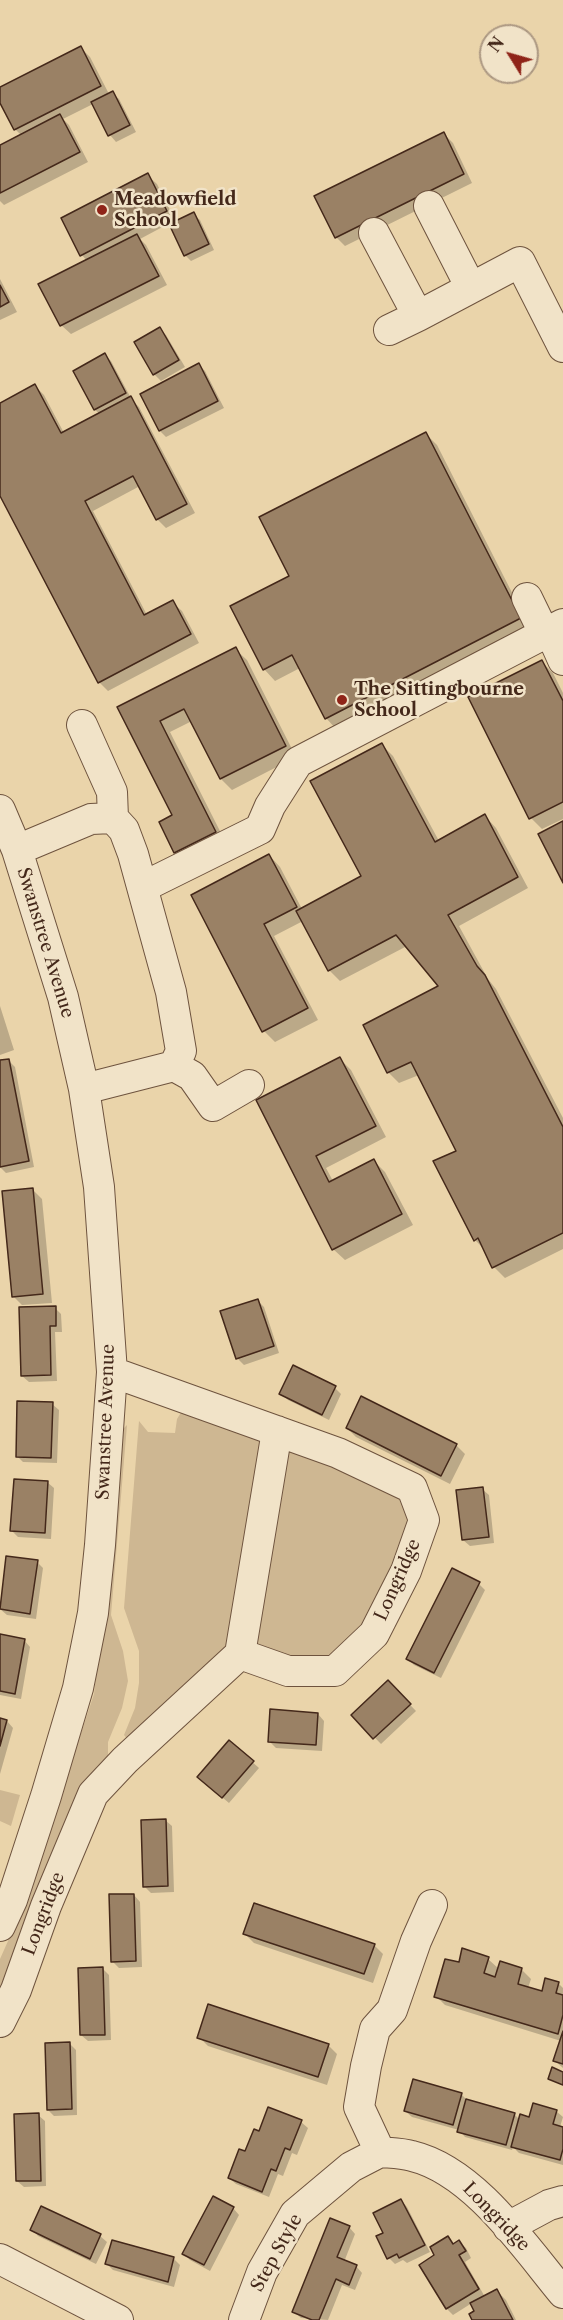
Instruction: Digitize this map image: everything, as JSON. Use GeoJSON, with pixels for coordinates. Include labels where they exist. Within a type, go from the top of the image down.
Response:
{"type":"FeatureCollection","features":[{"type":"Feature","properties":{"kind":"street"},"geometry":{"type":"LineString","coordinates":[[429,206],[471,288]]}},
{"type":"Feature","properties":{"kind":"street"},"geometry":{"type":"LineString","coordinates":[[374,233],[418,316]]}},
{"type":"Feature","properties":{"kind":"street"},"geometry":{"type":"LineString","coordinates":[[389,330],[520,262],[563,347]]}},
{"type":"Feature","properties":{"kind":"street"},"geometry":{"type":"LineString","coordinates":[[527,598],[552,629],[563,660]]}},
{"type":"Feature","properties":{"kind":"street"},"geometry":{"type":"LineString","coordinates":[[143,887],[260,829],[270,806],[298,762],[552,629]]}},
{"type":"Feature","properties":{"kind":"street"},"geometry":{"type":"LineString","coordinates":[[82,725],[112,792],[112,818],[124,830],[143,887],[177,1021],[181,1050],[174,1066]]}},
{"type":"Feature","properties":{"kind":"street","name":"Swanstree Avenue"},"geometry":{"type":"LineString","coordinates":[[0,810],[17,850],[63,998],[84,1089],[99,1187],[112,1372],[93,1613],[80,1678],[46,1796],[12,1900],[0,1926]]}},
{"type":"Feature","properties":{"kind":"street"},"geometry":{"type":"LineString","coordinates":[[17,850],[91,819],[112,818]]}},
{"type":"Feature","properties":{"kind":"street"},"geometry":{"type":"LineString","coordinates":[[84,1089],[174,1066],[192,1076],[213,1106],[249,1085]]}},
{"type":"Feature","properties":{"kind":"street","name":"Longridge"},"geometry":{"type":"LineString","coordinates":[[0,2022],[16,1990],[46,1906],[93,1794],[125,1760],[240,1654],[288,1671],[335,1671],[374,1634],[406,1571],[424,1520],[412,1488],[338,1453],[112,1372]]}},
{"type":"Feature","properties":{"kind":"street"},"geometry":{"type":"LineString","coordinates":[[240,1654],[277,1431]]}},
{"type":"Feature","properties":{"kind":"street"},"geometry":{"type":"LineString","coordinates":[[380,2152],[359,2107],[375,2029],[392,2010],[416,1941],[432,1905]]}},
{"type":"Feature","properties":{"kind":"street","name":"Longridge"},"geometry":{"type":"LineString","coordinates":[[380,2152],[413,2156],[450,2173],[474,2190],[563,2293]]}},
{"type":"Feature","properties":{"kind":"street","name":"Step Style"},"geometry":{"type":"LineString","coordinates":[[244,2320],[262,2272],[295,2214],[351,2167],[380,2152]]}},
{"type":"Feature","properties":{"kind":"street"},"geometry":{"type":"LineString","coordinates":[[508,2227],[549,2205],[563,2201]]}},
{"type":"Feature","properties":{"kind":"street"},"geometry":{"type":"LineString","coordinates":[[0,2259],[118,2320]]}},
{"type":"Feature","properties":{"kind":"shaded area"},"geometry":{"type":"Polygon","coordinates":[[[182,1411],[412,1488],[424,1520],[335,1671],[234,1645],[129,1741],[124,1735],[135,1708],[139,1683],[139,1651],[124,1608],[139,1421],[148,1432],[175,1433],[177,1419],[182,1411]]]}},
{"type":"Feature","properties":{"kind":"shaded area"},"geometry":{"type":"Polygon","coordinates":[[[127,1425],[111,1615],[123,1651],[128,1681],[122,1708],[108,1742],[108,1766],[0,1992],[0,1959],[24,1905],[94,1694],[124,1428],[127,1425]]]}},
{"type":"Feature","properties":{"kind":"shaded area"},"geometry":{"type":"Polygon","coordinates":[[[0,1790],[20,1795],[11,1826],[0,1821],[0,1790]]]}},
{"type":"Feature","properties":{"kind":"building"},"geometry":{"type":"Polygon","coordinates":[[[81,46],[101,86],[14,130],[0,103],[0,87],[81,46]]]}},
{"type":"Feature","properties":{"kind":"building"},"geometry":{"type":"Polygon","coordinates":[[[113,91],[130,125],[108,136],[91,102],[113,91]]]}},
{"type":"Feature","properties":{"kind":"building"},"geometry":{"type":"Polygon","coordinates":[[[60,114],[80,152],[0,193],[0,145],[60,114]]]}},
{"type":"Feature","properties":{"kind":"building"},"geometry":{"type":"Polygon","coordinates":[[[444,132],[464,174],[335,238],[314,196],[444,132]]]}},
{"type":"Feature","properties":{"kind":"building"},"geometry":{"type":"Polygon","coordinates":[[[148,173],[167,211],[80,256],[61,218],[148,173]]]}},
{"type":"Feature","properties":{"kind":"building"},"geometry":{"type":"Polygon","coordinates":[[[194,212],[209,244],[184,256],[169,224],[194,212]]]}},
{"type":"Feature","properties":{"kind":"building"},"geometry":{"type":"Polygon","coordinates":[[[137,234],[159,276],[60,326],[38,284],[137,234]]]}},
{"type":"Feature","properties":{"kind":"building"},"geometry":{"type":"Polygon","coordinates":[[[0,285],[9,302],[0,307],[0,285]]]}},
{"type":"Feature","properties":{"kind":"building"},"geometry":{"type":"Polygon","coordinates":[[[160,327],[179,360],[153,375],[134,342],[160,327]]]}},
{"type":"Feature","properties":{"kind":"building"},"geometry":{"type":"Polygon","coordinates":[[[105,353],[126,393],[94,410],[73,371],[105,353]]]}},
{"type":"Feature","properties":{"kind":"building"},"geometry":{"type":"Polygon","coordinates":[[[199,363],[218,401],[159,431],[140,394],[199,363]]]}},
{"type":"Feature","properties":{"kind":"building"},"geometry":{"type":"Polygon","coordinates":[[[35,384],[61,433],[131,396],[187,504],[156,520],[133,476],[85,501],[144,615],[173,600],[191,634],[98,683],[0,496],[0,403],[35,384]]]}},
{"type":"Feature","properties":{"kind":"building"},"geometry":{"type":"Polygon","coordinates":[[[426,432],[521,618],[325,719],[292,655],[263,670],[230,606],[289,576],[259,517],[426,432]]]}},
{"type":"Feature","properties":{"kind":"building"},"geometry":{"type":"Polygon","coordinates":[[[236,647],[286,746],[220,779],[184,709],[160,721],[216,832],[174,853],[159,822],[172,815],[117,707],[236,647]]]}},
{"type":"Feature","properties":{"kind":"building"},"geometry":{"type":"Polygon","coordinates":[[[542,660],[563,701],[563,802],[529,819],[468,697],[542,660]]]}},
{"type":"Feature","properties":{"kind":"building"},"geometry":{"type":"Polygon","coordinates":[[[382,743],[435,842],[485,814],[518,877],[448,915],[477,966],[485,975],[563,1127],[563,1233],[492,1268],[478,1238],[474,1241],[433,1161],[456,1151],[411,1062],[387,1073],[363,1025],[438,986],[396,935],[328,971],[296,911],[361,876],[310,781],[382,743]]]}},
{"type":"Feature","properties":{"kind":"building"},"geometry":{"type":"Polygon","coordinates":[[[563,821],[563,883],[538,834],[563,821]]]}},
{"type":"Feature","properties":{"kind":"building"},"geometry":{"type":"Polygon","coordinates":[[[269,854],[297,907],[264,924],[308,1008],[262,1032],[191,895],[269,854]]]}},
{"type":"Feature","properties":{"kind":"building"},"geometry":{"type":"Polygon","coordinates":[[[340,1057],[376,1126],[316,1156],[329,1182],[374,1159],[402,1214],[332,1250],[256,1100],[340,1057]]]}},
{"type":"Feature","properties":{"kind":"building"},"geometry":{"type":"Polygon","coordinates":[[[9,1059],[29,1161],[0,1167],[0,1060],[9,1059]]]}},
{"type":"Feature","properties":{"kind":"building"},"geometry":{"type":"Polygon","coordinates":[[[33,1188],[43,1294],[12,1297],[2,1191],[33,1188]]]}},
{"type":"Feature","properties":{"kind":"building"},"geometry":{"type":"Polygon","coordinates":[[[258,1299],[274,1346],[236,1359],[220,1311],[258,1299]]]}},
{"type":"Feature","properties":{"kind":"building"},"geometry":{"type":"Polygon","coordinates":[[[56,1306],[56,1326],[50,1326],[51,1375],[21,1376],[19,1307],[56,1306]]]}},
{"type":"Feature","properties":{"kind":"building"},"geometry":{"type":"Polygon","coordinates":[[[293,1365],[336,1386],[322,1415],[279,1394],[293,1365]]]}},
{"type":"Feature","properties":{"kind":"building"},"geometry":{"type":"Polygon","coordinates":[[[361,1396],[457,1444],[441,1476],[346,1428],[361,1396]]]}},
{"type":"Feature","properties":{"kind":"building"},"geometry":{"type":"Polygon","coordinates":[[[17,1401],[53,1402],[51,1458],[16,1457],[17,1401]]]}},
{"type":"Feature","properties":{"kind":"building"},"geometry":{"type":"Polygon","coordinates":[[[14,1479],[48,1481],[45,1533],[10,1531],[14,1479]]]}},
{"type":"Feature","properties":{"kind":"building"},"geometry":{"type":"Polygon","coordinates":[[[483,1487],[489,1537],[462,1540],[456,1490],[483,1487]]]}},
{"type":"Feature","properties":{"kind":"building"},"geometry":{"type":"Polygon","coordinates":[[[6,1556],[38,1560],[30,1614],[0,1609],[6,1556]]]}},
{"type":"Feature","properties":{"kind":"building"},"geometry":{"type":"Polygon","coordinates":[[[452,1568],[480,1582],[434,1673],[406,1659],[452,1568]]]}},
{"type":"Feature","properties":{"kind":"building"},"geometry":{"type":"Polygon","coordinates":[[[0,1634],[25,1639],[15,1694],[0,1691],[0,1634]]]}},
{"type":"Feature","properties":{"kind":"building"},"geometry":{"type":"Polygon","coordinates":[[[388,1680],[411,1704],[373,1739],[351,1715],[388,1680]]]}},
{"type":"Feature","properties":{"kind":"building"},"geometry":{"type":"Polygon","coordinates":[[[270,1709],[318,1713],[316,1745],[268,1742],[270,1709]]]}},
{"type":"Feature","properties":{"kind":"building"},"geometry":{"type":"Polygon","coordinates":[[[0,1718],[7,1720],[0,1746],[0,1718]]]}},
{"type":"Feature","properties":{"kind":"building"},"geometry":{"type":"Polygon","coordinates":[[[229,1740],[254,1761],[222,1798],[197,1777],[229,1740]]]}},
{"type":"Feature","properties":{"kind":"building"},"geometry":{"type":"Polygon","coordinates":[[[166,1819],[168,1886],[143,1887],[141,1820],[166,1819]]]}},
{"type":"Feature","properties":{"kind":"building"},"geometry":{"type":"Polygon","coordinates":[[[109,1894],[134,1894],[136,1961],[111,1962],[109,1894]]]}},
{"type":"Feature","properties":{"kind":"building"},"geometry":{"type":"Polygon","coordinates":[[[254,1903],[375,1944],[364,1974],[243,1934],[254,1903]]]}},
{"type":"Feature","properties":{"kind":"building"},"geometry":{"type":"Polygon","coordinates":[[[462,1948],[489,1957],[484,1973],[495,1977],[500,1961],[522,1968],[518,1984],[542,1991],[545,1978],[559,1982],[556,1993],[563,1995],[563,2015],[558,2034],[434,1997],[445,1959],[459,1962],[462,1948]]]}},
{"type":"Feature","properties":{"kind":"building"},"geometry":{"type":"Polygon","coordinates":[[[103,1967],[105,2035],[80,2035],[78,1968],[103,1967]]]}},
{"type":"Feature","properties":{"kind":"building"},"geometry":{"type":"Polygon","coordinates":[[[208,2004],[329,2044],[318,2077],[197,2038],[208,2004]]]}},
{"type":"Feature","properties":{"kind":"building"},"geometry":{"type":"Polygon","coordinates":[[[563,2031],[563,2064],[553,2061],[563,2031]]]}},
{"type":"Feature","properties":{"kind":"building"},"geometry":{"type":"Polygon","coordinates":[[[70,2042],[72,2109],[47,2110],[45,2043],[70,2042]]]}},
{"type":"Feature","properties":{"kind":"building"},"geometry":{"type":"Polygon","coordinates":[[[552,2067],[563,2072],[563,2085],[548,2079],[552,2067]]]}},
{"type":"Feature","properties":{"kind":"building"},"geometry":{"type":"Polygon","coordinates":[[[413,2079],[462,2093],[453,2125],[404,2111],[413,2079]]]}},
{"type":"Feature","properties":{"kind":"building"},"geometry":{"type":"Polygon","coordinates":[[[466,2099],[515,2113],[506,2145],[457,2132],[466,2099]]]}},
{"type":"Feature","properties":{"kind":"building"},"geometry":{"type":"Polygon","coordinates":[[[533,2103],[557,2110],[553,2124],[563,2127],[563,2149],[560,2160],[511,2147],[520,2114],[529,2117],[533,2103]]]}},
{"type":"Feature","properties":{"kind":"building"},"geometry":{"type":"Polygon","coordinates":[[[268,2107],[302,2120],[290,2150],[285,2148],[276,2171],[271,2169],[262,2192],[228,2178],[239,2149],[245,2151],[254,2129],[259,2131],[268,2107]]]}},
{"type":"Feature","properties":{"kind":"building"},"geometry":{"type":"Polygon","coordinates":[[[39,2113],[41,2181],[16,2181],[14,2114],[39,2113]]]}},
{"type":"Feature","properties":{"kind":"building"},"geometry":{"type":"Polygon","coordinates":[[[213,2196],[234,2207],[204,2265],[182,2254],[213,2196]]]}},
{"type":"Feature","properties":{"kind":"building"},"geometry":{"type":"Polygon","coordinates":[[[401,2199],[425,2245],[399,2258],[397,2254],[387,2259],[376,2236],[383,2233],[373,2213],[401,2199]]]}},
{"type":"Feature","properties":{"kind":"building"},"geometry":{"type":"Polygon","coordinates":[[[41,2206],[101,2234],[90,2259],[30,2230],[41,2206]]]}},
{"type":"Feature","properties":{"kind":"building"},"geometry":{"type":"Polygon","coordinates":[[[330,2218],[350,2226],[337,2257],[357,2265],[349,2285],[336,2279],[319,2320],[312,2320],[292,2312],[330,2218]]]}},
{"type":"Feature","properties":{"kind":"building"},"geometry":{"type":"Polygon","coordinates":[[[448,2236],[453,2244],[459,2240],[466,2251],[459,2255],[479,2289],[446,2309],[419,2265],[434,2255],[430,2247],[448,2236]]]}},
{"type":"Feature","properties":{"kind":"building"},"geometry":{"type":"Polygon","coordinates":[[[112,2240],[174,2257],[168,2282],[105,2264],[112,2240]]]}},
{"type":"Feature","properties":{"kind":"building"},"geometry":{"type":"Polygon","coordinates":[[[497,2289],[513,2320],[472,2320],[469,2314],[474,2311],[470,2303],[497,2289]]]}},
{"type":"Feature","properties":{"kind":"place","name":"Meadowfield School"},"geometry":{"type":"Point","coordinates":[102,210]}},
{"type":"Feature","properties":{"kind":"place","name":"The Sittingbourne School"},"geometry":{"type":"Point","coordinates":[342,700]}}]}
